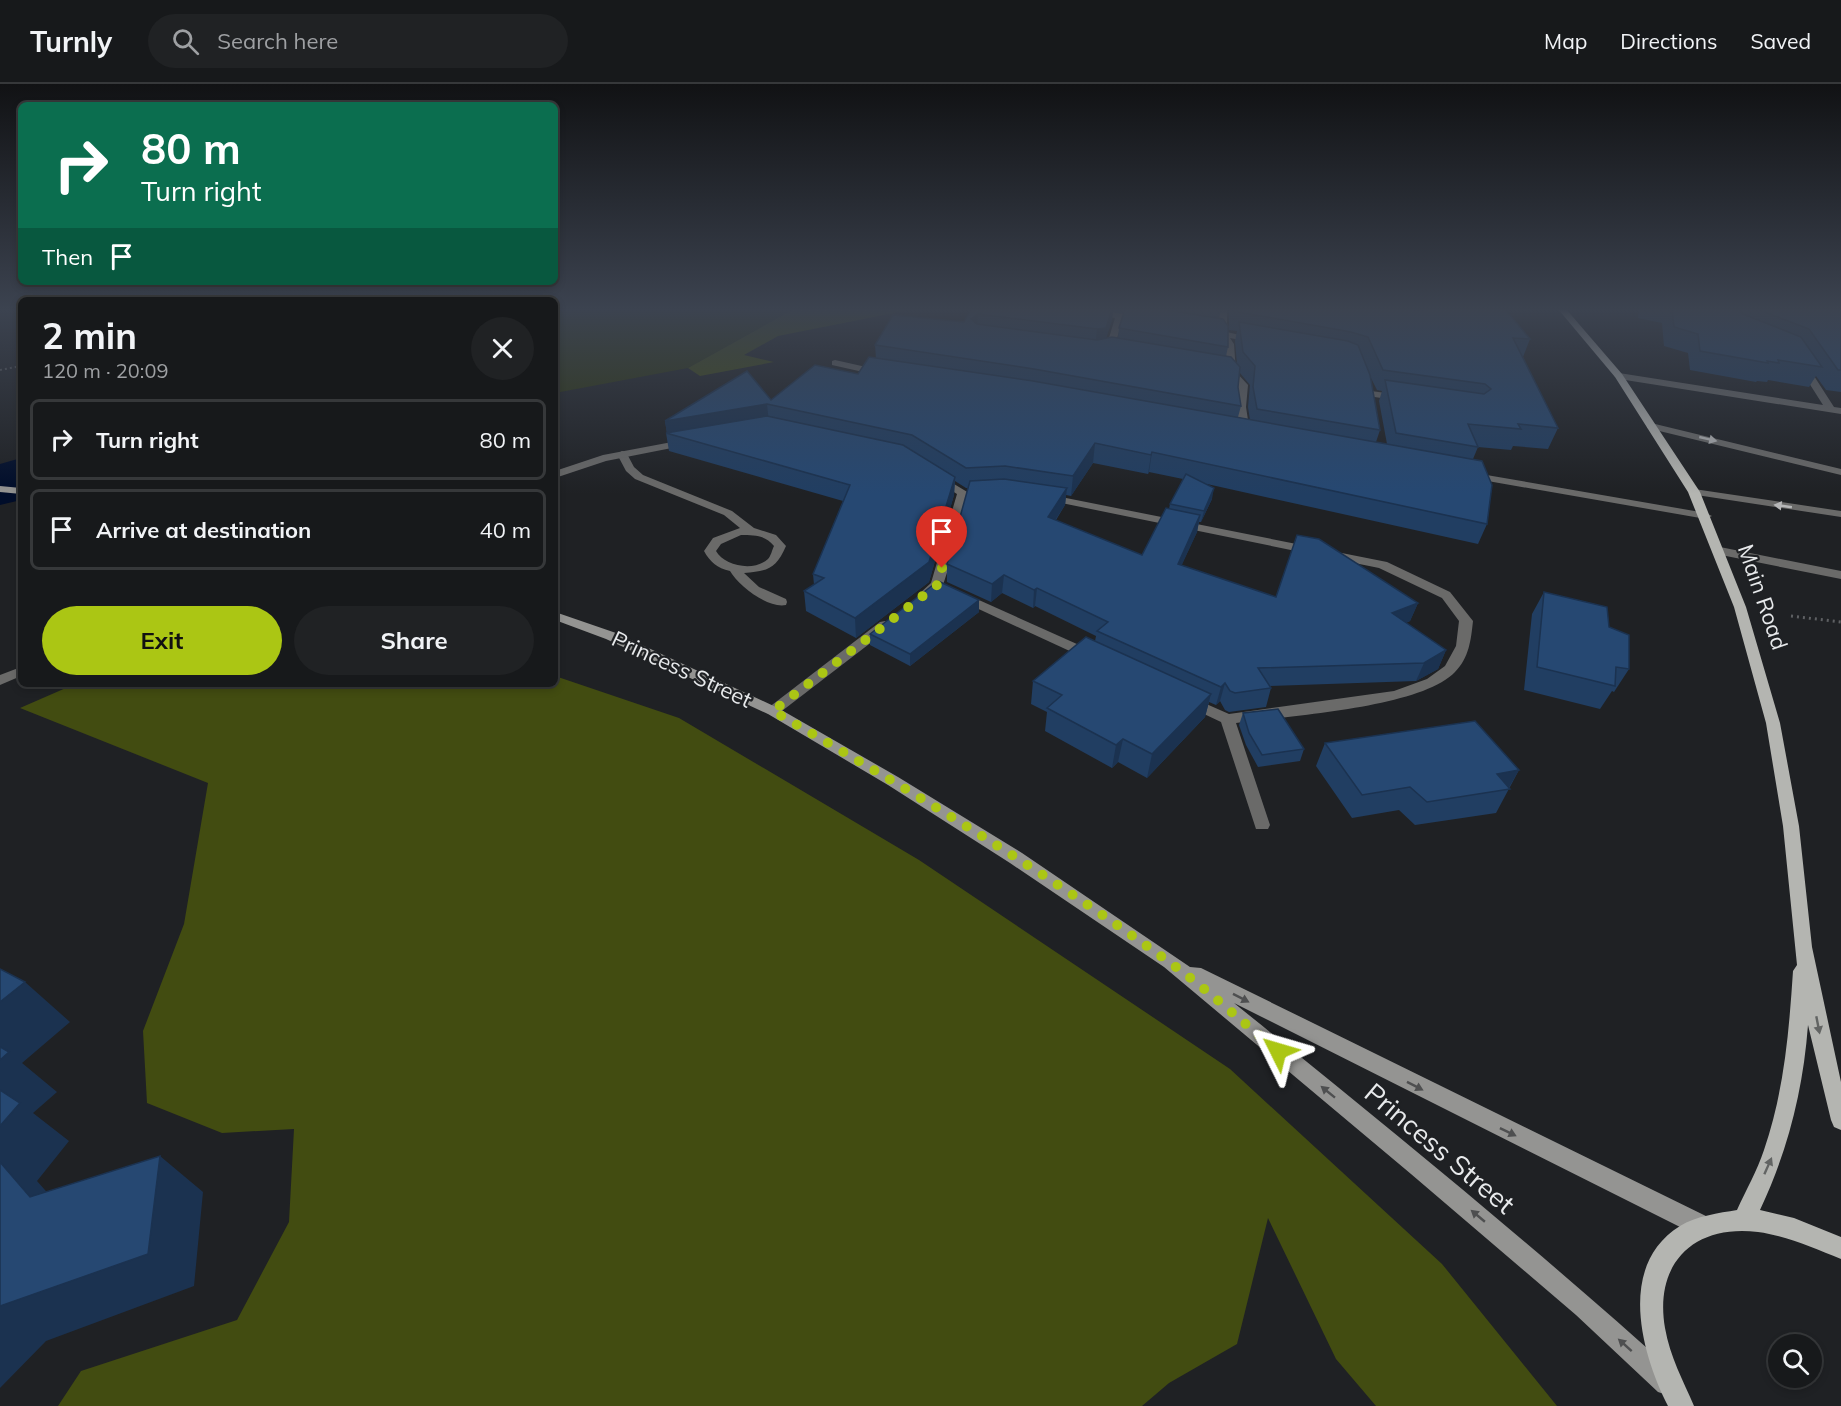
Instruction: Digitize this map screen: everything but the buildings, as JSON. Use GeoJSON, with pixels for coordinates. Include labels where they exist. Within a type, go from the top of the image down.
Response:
{"type":"FeatureCollection","features":[{"type":"Feature","properties":{"kind":"main road","name":"Main Road"},"geometry":{"type":"LineString","coordinates":[[1614,371],[1694,492],[1706,516],[1749,632],[1773,723],[1791,826],[1803,947],[1824,1056],[1841,1120]]}},
{"type":"Feature","properties":{"kind":"main road","name":"Main Road"},"geometry":{"type":"LineString","coordinates":[[1744,1220],[1774,1153],[1788,1103],[1798,1045],[1803,947]]}},
{"type":"Feature","properties":{"kind":"main road"},"geometry":{"type":"LineString","coordinates":[[1681,1406],[1668,1384],[1656,1347],[1650,1311],[1653,1282],[1663,1257],[1680,1239],[1702,1226],[1744,1220],[1791,1228],[1841,1248]]}},
{"type":"Feature","properties":{"kind":"street"},"geometry":{"type":"LineString","coordinates":[[870,371],[889,375]]}},
{"type":"Feature","properties":{"kind":"street"},"geometry":{"type":"LineString","coordinates":[[1220,371],[1231,373],[1243,385],[1241,407],[1245,434]]}},
{"type":"Feature","properties":{"kind":"street"},"geometry":{"type":"LineString","coordinates":[[1808,371],[1836,410]]}},
{"type":"Feature","properties":{"kind":"street"},"geometry":{"type":"LineString","coordinates":[[1619,376],[1836,410]]}},
{"type":"Feature","properties":{"kind":"street"},"geometry":{"type":"LineString","coordinates":[[1365,383],[1372,398],[1406,399]]}},
{"type":"Feature","properties":{"kind":"street"},"geometry":{"type":"LineString","coordinates":[[1651,426],[1841,472]]}},
{"type":"Feature","properties":{"kind":"street"},"geometry":{"type":"LineString","coordinates":[[1234,431],[1257,436]]}},
{"type":"Feature","properties":{"kind":"street"},"geometry":{"type":"LineString","coordinates":[[558,474],[570,468],[622,454],[700,440]]}},
{"type":"Feature","properties":{"kind":"street"},"geometry":{"type":"LineString","coordinates":[[622,454],[630,469],[639,477],[733,516],[750,531]]}},
{"type":"Feature","properties":{"kind":"street"},"geometry":{"type":"LineString","coordinates":[[912,604],[937,585],[968,493],[925,469]]}},
{"type":"Feature","properties":{"kind":"street"},"geometry":{"type":"LineString","coordinates":[[1460,474],[1706,516]]}},
{"type":"Feature","properties":{"kind":"street"},"geometry":{"type":"LineString","coordinates":[[0,489],[18,491]]}},
{"type":"Feature","properties":{"kind":"street"},"geometry":{"type":"LineString","coordinates":[[1694,492],[1841,514]]}},
{"type":"Feature","properties":{"kind":"street"},"geometry":{"type":"LineString","coordinates":[[1034,495],[1383,565],[1446,595],[1466,621],[1462,650],[1438,680],[1388,697],[1227,719],[1173,694]]}},
{"type":"Feature","properties":{"kind":"street"},"geometry":{"type":"LineString","coordinates":[[739,532],[761,532],[776,540],[780,546],[780,552],[768,563],[758,567],[735,569],[717,563],[712,558],[711,551],[720,539],[739,532]]}},
{"type":"Feature","properties":{"kind":"street"},"geometry":{"type":"LineString","coordinates":[[1719,550],[1841,575]]}},
{"type":"Feature","properties":{"kind":"street"},"geometry":{"type":"LineString","coordinates":[[735,569],[739,578],[752,588],[781,602]]}},
{"type":"Feature","properties":{"kind":"street"},"geometry":{"type":"LineString","coordinates":[[937,585],[1109,664]]}},
{"type":"Feature","properties":{"kind":"street","name":"Princess Street"},"geometry":{"type":"LineString","coordinates":[[558,617],[611,636],[773,711],[893,780],[1016,858],[1170,962],[1419,1166],[1575,1299],[1668,1384]]}},
{"type":"Feature","properties":{"kind":"street"},"geometry":{"type":"LineString","coordinates":[[773,711],[894,618]]}},
{"type":"Feature","properties":{"kind":"street"},"geometry":{"type":"LineString","coordinates":[[0,680],[18,672]]}},
{"type":"Feature","properties":{"kind":"street"},"geometry":{"type":"LineString","coordinates":[[1227,719],[1262,825]]}},
{"type":"Feature","properties":{"kind":"street","name":"Princess Street"},"geometry":{"type":"LineString","coordinates":[[1170,962],[1702,1226]]}},
{"type":"Feature","properties":{"kind":"path"},"geometry":{"type":"LineString","coordinates":[[1791,616],[1841,622]]}},
{"type":"Feature","properties":{"kind":"green space"},"geometry":{"type":"Polygon","coordinates":[[[558,371],[674,371],[558,392],[558,371]]]}},
{"type":"Feature","properties":{"kind":"green space"},"geometry":{"type":"Polygon","coordinates":[[[692,371],[728,371],[700,376],[692,371]]]}},
{"type":"Feature","properties":{"kind":"green space"},"geometry":{"type":"Polygon","coordinates":[[[558,677],[679,718],[919,860],[1230,1069],[1442,1264],[1557,1406],[1376,1406],[1336,1359],[1268,1218],[1237,1344],[1169,1383],[1142,1406],[58,1406],[81,1371],[237,1320],[289,1222],[294,1129],[222,1133],[147,1103],[143,1031],[184,924],[208,783],[20,708],[68,687],[558,687],[558,677]]]}},
{"type":"Feature","properties":{"kind":"waterway"},"geometry":{"type":"LineString","coordinates":[[0,486],[18,478]]}},
{"type":"Feature","properties":{"kind":"route"},"geometry":{"type":"LineString","coordinates":[[942,568],[937,585],[773,711],[893,780],[1016,858],[1170,962],[1278,1051]]}}]}
